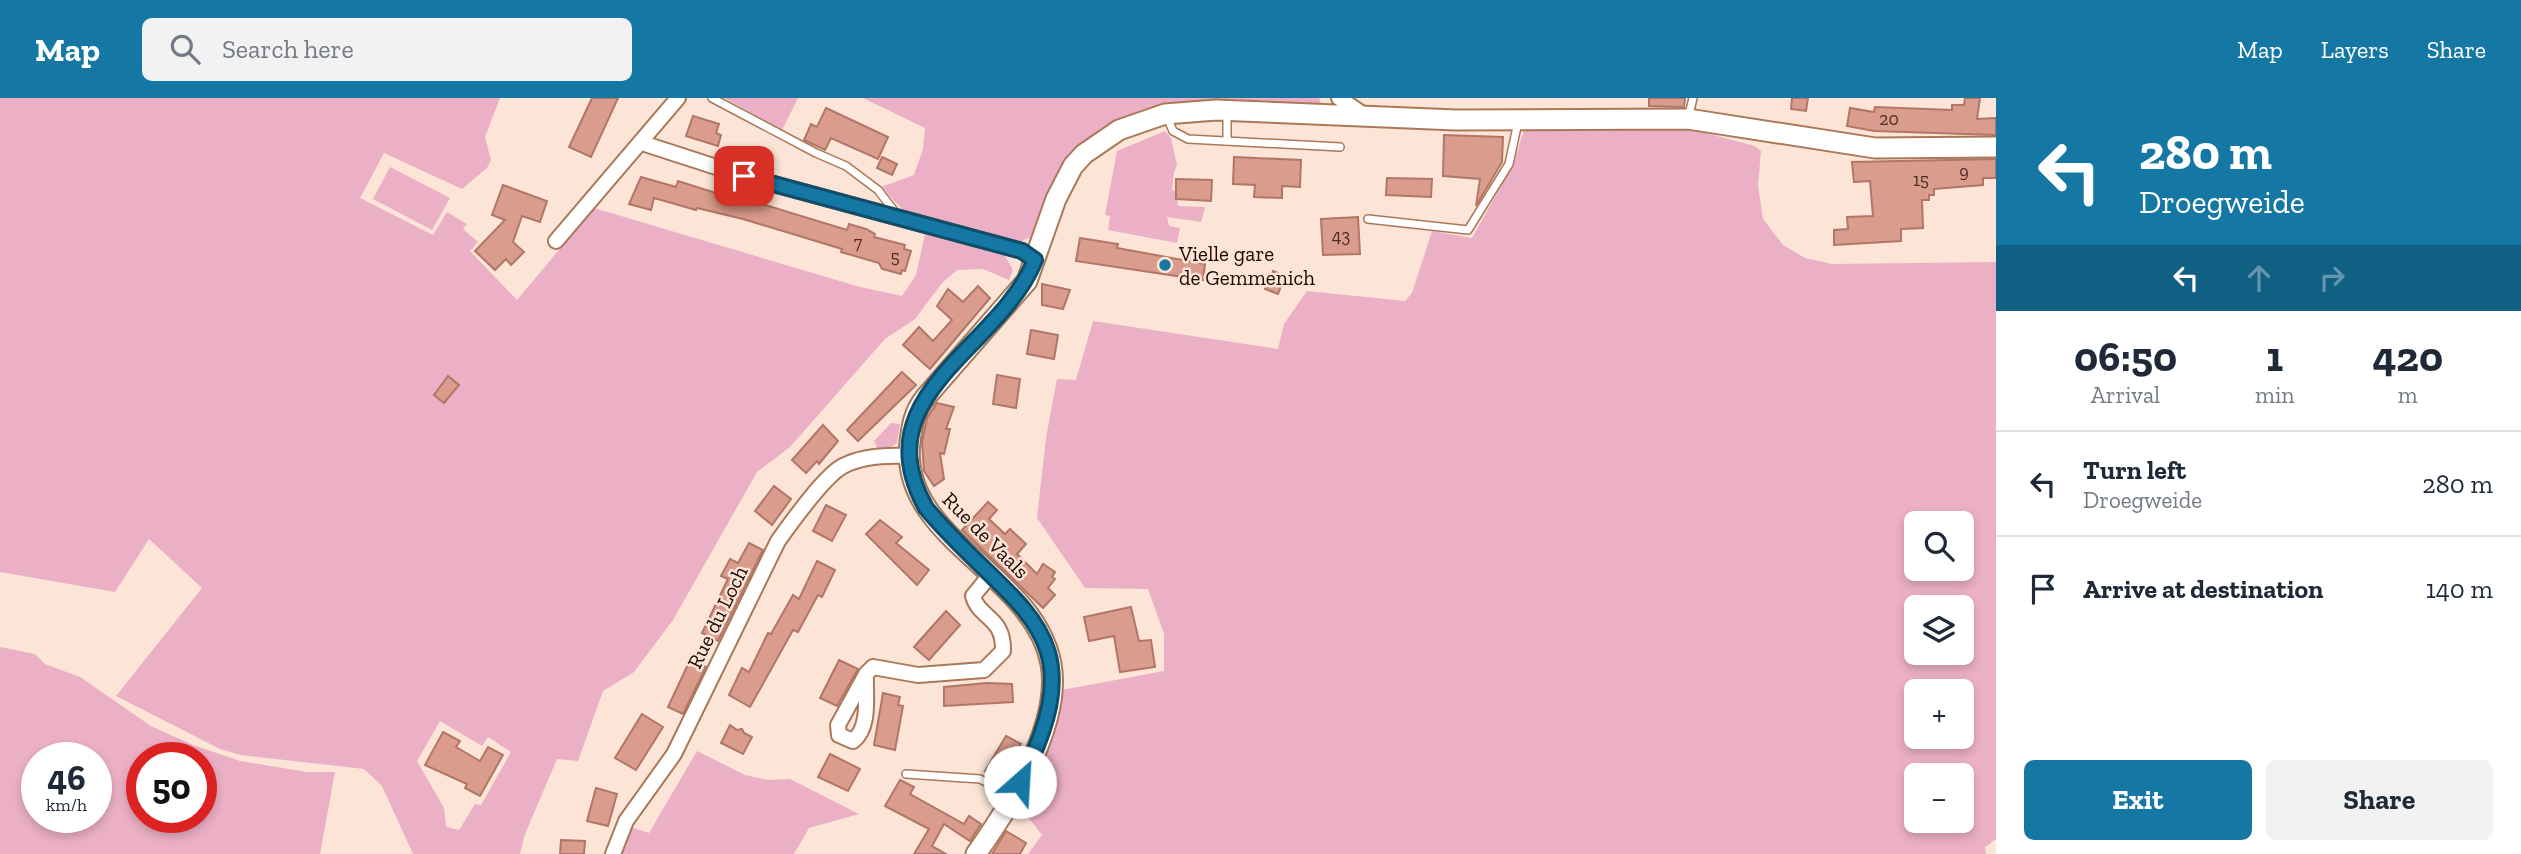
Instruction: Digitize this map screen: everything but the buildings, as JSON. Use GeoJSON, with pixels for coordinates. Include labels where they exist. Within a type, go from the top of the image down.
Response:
{"type":"FeatureCollection","features":[{"type":"Feature","properties":{"kind":"main road","name":"Rue de Vaals"},"geometry":{"type":"LineString","coordinates":[[976,854],[1013,796],[1044,731],[1052,686],[1051,664],[1040,630],[1027,610],[926,508],[917,491],[908,456],[918,407],[1018,293],[1035,260],[1056,199],[1073,166],[1091,148],[1119,130],[1165,114],[1186,110],[1456,120],[1688,119],[1875,148],[1996,147]]}},
{"type":"Feature","properties":{"kind":"street"},"geometry":{"type":"LineString","coordinates":[[556,241],[678,98]]}},
{"type":"Feature","properties":{"kind":"street"},"geometry":{"type":"LineString","coordinates":[[1339,98],[1367,117]]}},
{"type":"Feature","properties":{"kind":"street"},"geometry":{"type":"LineString","coordinates":[[642,143],[901,219],[1022,251],[1035,260]]}},
{"type":"Feature","properties":{"kind":"street","name":"Rue du Loch"},"geometry":{"type":"LineString","coordinates":[[613,854],[625,821],[674,754],[778,541],[799,512],[842,466],[882,455],[908,456]]}},
{"type":"Feature","properties":{"kind":"street"},"geometry":{"type":"LineString","coordinates":[[866,674],[878,666],[918,675],[984,670],[1003,651],[1003,639],[997,624],[975,603],[973,596],[991,574]]}},
{"type":"Feature","properties":{"kind":"lane"},"geometry":{"type":"LineString","coordinates":[[712,98],[846,166],[878,190],[901,219]]}},
{"type":"Feature","properties":{"kind":"lane"},"geometry":{"type":"LineString","coordinates":[[1688,119],[1693,98]]}},
{"type":"Feature","properties":{"kind":"lane"},"geometry":{"type":"LineString","coordinates":[[1227,110],[1227,141]]}},
{"type":"Feature","properties":{"kind":"lane"},"geometry":{"type":"LineString","coordinates":[[1165,114],[1173,131],[1188,139],[1340,147]]}},
{"type":"Feature","properties":{"kind":"lane"},"geometry":{"type":"LineString","coordinates":[[1368,219],[1468,230],[1508,163],[1519,118]]}},
{"type":"Feature","properties":{"kind":"lane"},"geometry":{"type":"LineString","coordinates":[[906,774],[980,779],[1013,796]]}},
{"type":"Feature","properties":{"kind":"shaded area"},"geometry":{"type":"Polygon","coordinates":[[[0,98],[500,98],[485,137],[491,160],[487,168],[462,189],[384,153],[360,198],[433,235],[447,212],[467,224],[463,229],[478,242],[470,251],[517,300],[594,208],[860,287],[902,296],[916,275],[925,234],[1005,256],[1013,270],[1009,280],[983,269],[957,270],[942,283],[915,319],[885,339],[790,447],[757,472],[673,620],[634,672],[603,691],[578,761],[557,759],[525,834],[520,854],[413,854],[382,786],[364,769],[241,755],[220,749],[217,747],[217,742],[206,742],[116,696],[202,588],[149,539],[115,592],[0,572],[0,98]],[[440,721],[417,761],[444,808],[446,827],[459,830],[475,804],[481,805],[511,752],[488,737],[482,746],[440,721]]]}},
{"type":"Feature","properties":{"kind":"shaded area"},"geometry":{"type":"Polygon","coordinates":[[[724,98],[798,98],[782,130],[724,98]]]}},
{"type":"Feature","properties":{"kind":"shaded area"},"geometry":{"type":"Polygon","coordinates":[[[863,98],[1319,98],[1321,103],[1316,106],[1257,103],[1192,106],[1129,119],[1102,130],[1080,146],[1039,227],[1031,237],[1019,242],[908,215],[881,187],[914,175],[923,149],[925,128],[863,98]]]}},
{"type":"Feature","properties":{"kind":"shaded area"},"geometry":{"type":"Polygon","coordinates":[[[1612,125],[1690,129],[1755,146],[1761,151],[1758,185],[1763,219],[1783,245],[1805,258],[1832,264],[1996,262],[1996,839],[1985,847],[1986,854],[1028,854],[1042,835],[1021,808],[1054,736],[1062,690],[1164,671],[1164,634],[1148,589],[1085,588],[1037,518],[1046,438],[1057,379],[1076,380],[1093,321],[1278,349],[1284,324],[1307,291],[1405,301],[1412,293],[1432,231],[1472,238],[1513,165],[1525,127],[1612,125]]]}},
{"type":"Feature","properties":{"kind":"shaded area"},"geometry":{"type":"Polygon","coordinates":[[[1165,131],[1171,138],[1177,165],[1172,190],[1176,191],[1178,206],[1205,207],[1201,222],[1167,217],[1169,226],[1180,228],[1177,243],[1108,230],[1110,216],[1105,215],[1117,151],[1165,131]]]}},
{"type":"Feature","properties":{"kind":"shaded area"},"geometry":{"type":"Polygon","coordinates":[[[390,167],[450,198],[432,230],[373,199],[390,167]]]}},
{"type":"Feature","properties":{"kind":"shaded area"},"geometry":{"type":"Polygon","coordinates":[[[891,423],[900,424],[897,443],[890,448],[878,449],[874,441],[891,423]]]}},
{"type":"Feature","properties":{"kind":"shaded area"},"geometry":{"type":"Polygon","coordinates":[[[0,647],[35,654],[45,664],[80,677],[151,726],[186,742],[126,742],[126,833],[217,833],[217,753],[240,761],[307,772],[335,772],[320,854],[0,854],[0,647]]]}},
{"type":"Feature","properties":{"kind":"shaded area"},"geometry":{"type":"Polygon","coordinates":[[[697,751],[745,775],[768,780],[790,779],[859,814],[809,828],[794,854],[621,854],[630,827],[649,833],[697,751]]]}},
{"type":"Feature","properties":{"kind":"place","name":"Vielle gare de Gemmenich"},"geometry":{"type":"Point","coordinates":[1165,265]}},
{"type":"Feature","properties":{"kind":"route"},"geometry":{"type":"LineString","coordinates":[[744,176],[984,243],[1022,251],[1035,260],[1027,281],[1018,293],[918,407],[913,420],[908,456],[917,491],[926,508],[944,530],[1027,610],[1040,630],[1046,647],[1051,664],[1049,710],[1044,731],[1020,782]]}}]}
